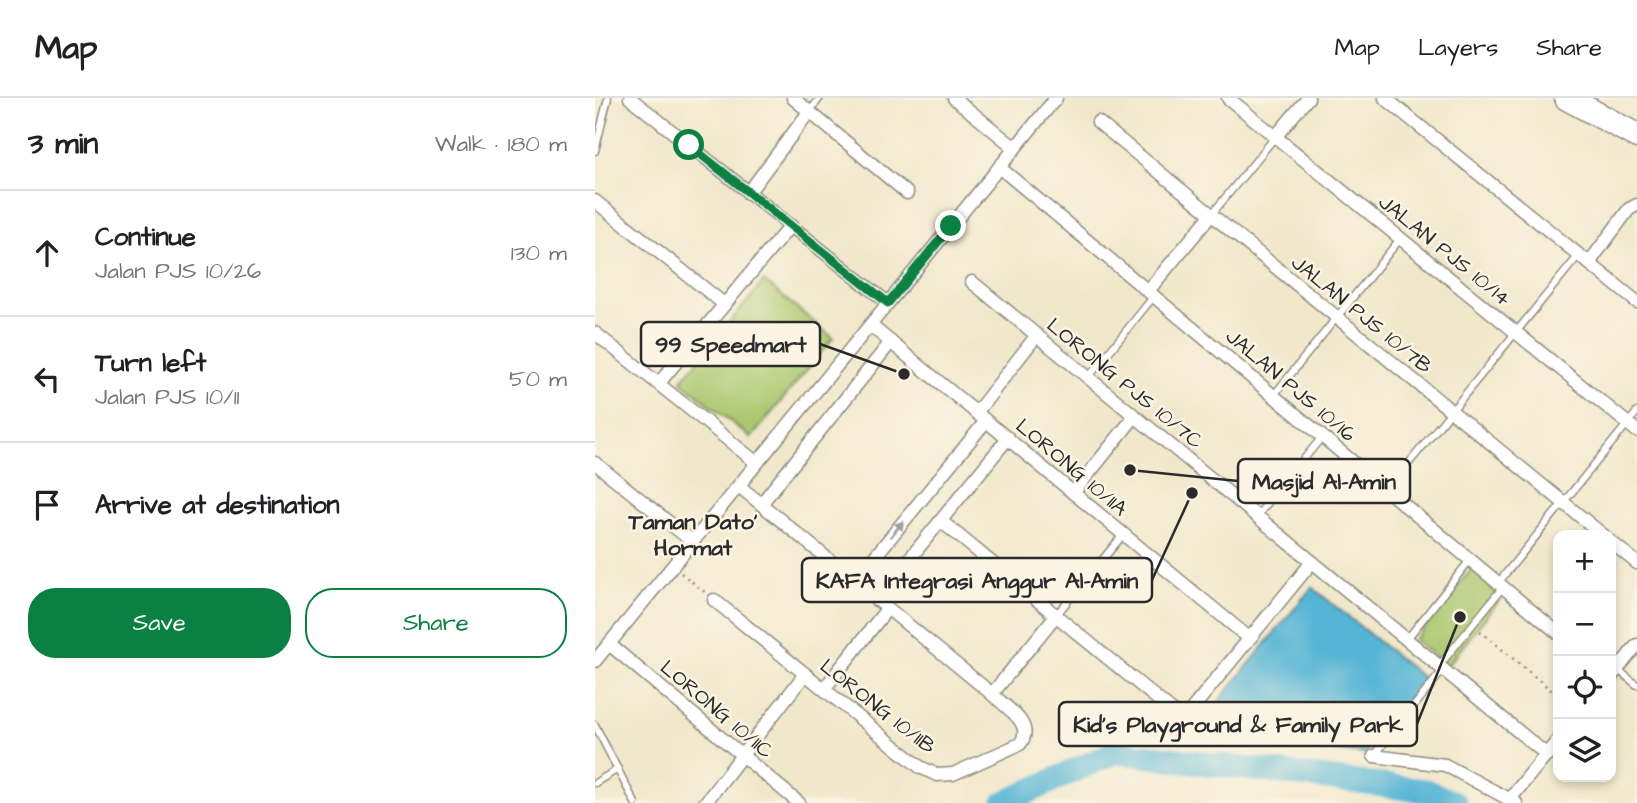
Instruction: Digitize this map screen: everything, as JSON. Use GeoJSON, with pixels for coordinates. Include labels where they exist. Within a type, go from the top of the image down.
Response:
{"type":"FeatureCollection","features":[{"type":"Feature","properties":{"kind":"highway"},"geometry":{"type":"LineString","coordinates":[[1567,98],[1627,131]]}},
{"type":"Feature","properties":{"kind":"highway"},"geometry":{"type":"LineString","coordinates":[[1605,98],[1627,131]]}},
{"type":"Feature","properties":{"kind":"street"},"geometry":{"type":"LineString","coordinates":[[630,98],[888,303]]}},
{"type":"Feature","properties":{"kind":"street"},"geometry":{"type":"LineString","coordinates":[[793,98],[907,193]]}},
{"type":"Feature","properties":{"kind":"street"},"geometry":{"type":"LineString","coordinates":[[954,98],[1015,148]]}},
{"type":"Feature","properties":{"kind":"street"},"geometry":{"type":"LineString","coordinates":[[595,662],[1056,98]]}},
{"type":"Feature","properties":{"kind":"street","name":"JALAN PJS 10/14"},"geometry":{"type":"LineString","coordinates":[[1228,98],[1632,427]]}},
{"type":"Feature","properties":{"kind":"street"},"geometry":{"type":"LineString","coordinates":[[1276,136],[1308,98]]}},
{"type":"Feature","properties":{"kind":"street"},"geometry":{"type":"LineString","coordinates":[[1385,98],[1637,302]]}},
{"type":"Feature","properties":{"kind":"street"},"geometry":{"type":"LineString","coordinates":[[748,193],[809,112]]}},
{"type":"Feature","properties":{"kind":"street","name":"JALAN PJS 10/7B"},"geometry":{"type":"LineString","coordinates":[[1098,122],[1597,530]]}},
{"type":"Feature","properties":{"kind":"street","name":"JALAN PJS 10/16"},"geometry":{"type":"LineString","coordinates":[[999,167],[1553,629]]}},
{"type":"Feature","properties":{"kind":"street"},"geometry":{"type":"LineString","coordinates":[[595,201],[724,304]]}},
{"type":"Feature","properties":{"kind":"street"},"geometry":{"type":"LineString","coordinates":[[1584,259],[1629,209],[1637,205]]}},
{"type":"Feature","properties":{"kind":"street"},"geometry":{"type":"LineString","coordinates":[[1151,294],[1211,215]]}},
{"type":"Feature","properties":{"kind":"street"},"geometry":{"type":"LineString","coordinates":[[659,383],[790,226]]}},
{"type":"Feature","properties":{"kind":"street","name":"LORONG PJS 10/7C"},"geometry":{"type":"LineString","coordinates":[[972,282],[1547,755]]}},
{"type":"Feature","properties":{"kind":"street","name":"LORONG 10/11A"},"geometry":{"type":"LineString","coordinates":[[870,325],[1249,638]]}},
{"type":"Feature","properties":{"kind":"street"},"geometry":{"type":"LineString","coordinates":[[595,333],[757,463]]}},
{"type":"Feature","properties":{"kind":"street"},"geometry":{"type":"LineString","coordinates":[[854,582],[981,417],[1037,335]]}},
{"type":"Feature","properties":{"kind":"street"},"geometry":{"type":"LineString","coordinates":[[761,504],[891,342]]}},
{"type":"Feature","properties":{"kind":"street"},"geometry":{"type":"LineString","coordinates":[[1073,493],[1135,416]]}},
{"type":"Feature","properties":{"kind":"street"},"geometry":{"type":"LineString","coordinates":[[876,600],[1007,438]]}},
{"type":"Feature","properties":{"kind":"street"},"geometry":{"type":"LineString","coordinates":[[595,464],[693,542]]}},
{"type":"Feature","properties":{"kind":"street","name":"LORONG 10/11B"},"geometry":{"type":"LineString","coordinates":[[714,600],[921,767],[937,775],[953,774],[1020,744],[1025,738],[1026,731],[1022,722],[992,694],[739,486]]}},
{"type":"Feature","properties":{"kind":"street"},"geometry":{"type":"LineString","coordinates":[[941,522],[1057,614],[1183,720],[1312,562]]}},
{"type":"Feature","properties":{"kind":"street"},"geometry":{"type":"LineString","coordinates":[[1616,546],[1637,563]]}},
{"type":"Feature","properties":{"kind":"street"},"geometry":{"type":"LineString","coordinates":[[824,689],[887,610]]}},
{"type":"Feature","properties":{"kind":"street"},"geometry":{"type":"LineString","coordinates":[[992,694],[1057,614]]}},
{"type":"Feature","properties":{"kind":"street","name":"LORONG 10/11C"},"geometry":{"type":"LineString","coordinates":[[609,644],[799,803]]}},
{"type":"Feature","properties":{"kind":"street"},"geometry":{"type":"LineString","coordinates":[[1616,671],[1637,645]]}},
{"type":"Feature","properties":{"kind":"street"},"geometry":{"type":"LineString","coordinates":[[705,803],[805,674]]}},
{"type":"Feature","properties":{"kind":"street"},"geometry":{"type":"LineString","coordinates":[[1374,756],[1445,765],[1513,801],[1553,747]]}},
{"type":"Feature","properties":{"kind":"lane"},"geometry":{"type":"LineString","coordinates":[[595,151],[608,98]]}},
{"type":"Feature","properties":{"kind":"lane"},"geometry":{"type":"LineString","coordinates":[[809,112],[820,98]]}},
{"type":"Feature","properties":{"kind":"lane"},"geometry":{"type":"LineString","coordinates":[[1211,215],[1276,136]]}},
{"type":"Feature","properties":{"kind":"lane"},"geometry":{"type":"LineString","coordinates":[[1273,396],[1400,239]]}},
{"type":"Feature","properties":{"kind":"lane"},"geometry":{"type":"LineString","coordinates":[[1387,490],[1515,332],[1584,259]]}},
{"type":"Feature","properties":{"kind":"lane"},"geometry":{"type":"LineString","coordinates":[[1088,378],[1151,294]]}},
{"type":"Feature","properties":{"kind":"lane"},"geometry":{"type":"LineString","coordinates":[[1374,756],[1563,503],[1632,427],[1637,412]]}},
{"type":"Feature","properties":{"kind":"lane"},"geometry":{"type":"LineString","coordinates":[[1257,516],[1322,436]]}},
{"type":"Feature","properties":{"kind":"lane"},"geometry":{"type":"LineString","coordinates":[[1057,614],[1123,534]]}},
{"type":"Feature","properties":{"kind":"lane"},"geometry":{"type":"LineString","coordinates":[[1407,639],[1470,560]]}},
{"type":"Feature","properties":{"kind":"lane"},"geometry":{"type":"LineString","coordinates":[[1616,674],[1637,685]]}},
{"type":"Feature","properties":{"kind":"lane"},"geometry":{"type":"LineString","coordinates":[[595,725],[635,803]]}},
{"type":"Feature","properties":{"kind":"lane"},"geometry":{"type":"LineString","coordinates":[[595,782],[618,769]]}},
{"type":"Feature","properties":{"kind":"path"},"geometry":{"type":"LineString","coordinates":[[672,566],[714,600]]}},
{"type":"Feature","properties":{"kind":"path"},"geometry":{"type":"LineString","coordinates":[[1472,625],[1553,692]]}},
{"type":"Feature","properties":{"kind":"green space"},"geometry":{"type":"Polygon","coordinates":[[[764,281],[833,338],[751,438],[681,381],[764,281]]]}},
{"type":"Feature","properties":{"kind":"green space"},"geometry":{"type":"Polygon","coordinates":[[[1473,567],[1505,593],[1447,666],[1414,640],[1473,567]]]}},
{"type":"Feature","properties":{"kind":"water"},"geometry":{"type":"Polygon","coordinates":[[[1312,587],[1424,679],[1364,754],[1192,734],[1312,587]]]}},
{"type":"Feature","properties":{"kind":"waterway"},"geometry":{"type":"LineString","coordinates":[[1004,803],[1115,752],[1427,791],[1455,803]]}},
{"type":"Feature","properties":{"kind":"place","name":"99 Speedmart"},"geometry":{"type":"Point","coordinates":[904,374]}},
{"type":"Feature","properties":{"kind":"place","name":"Masjid Al-Amin"},"geometry":{"type":"Point","coordinates":[1130,470]}},
{"type":"Feature","properties":{"kind":"place","name":"KAFA Integrasi Anggur Al-Amin"},"geometry":{"type":"Point","coordinates":[1192,493]}},
{"type":"Feature","properties":{"kind":"place","name":"Kid's Playground & Family Park"},"geometry":{"type":"Point","coordinates":[1460,617]}},
{"type":"Feature","properties":{"kind":"district","name":"Taman Dato' Hormat"},"geometry":{"type":"Point","coordinates":[693,534]}},
{"type":"Feature","properties":{"kind":"route"},"geometry":{"type":"LineString","coordinates":[[689,145],[888,303],[951,226]]}}]}
